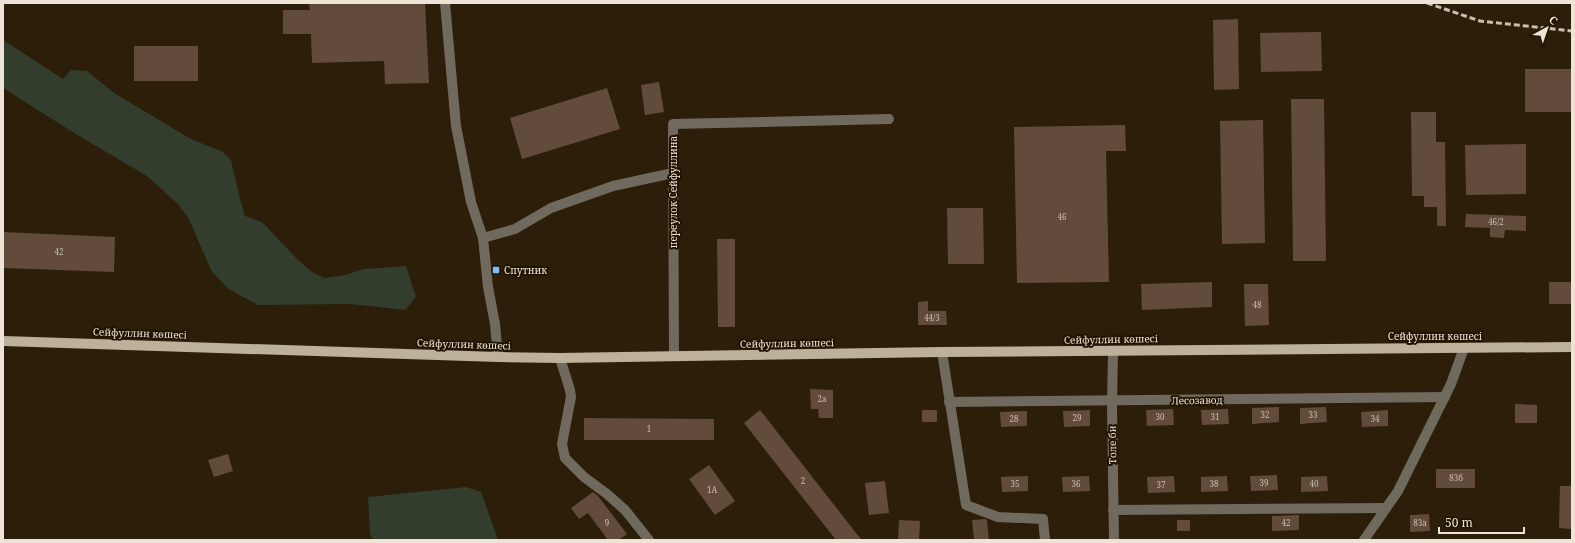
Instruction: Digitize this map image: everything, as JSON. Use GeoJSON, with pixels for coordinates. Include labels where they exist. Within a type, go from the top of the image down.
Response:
{"type":"FeatureCollection","features":[{"type":"Feature","properties":{"kind":"main road","name":"Сейфуллин көшесі"},"geometry":{"type":"LineString","coordinates":[[3,341],[560,358],[942,352],[1572,347]]}},
{"type":"Feature","properties":{"kind":"street"},"geometry":{"type":"LineString","coordinates":[[445,3],[456,126],[471,202],[483,238],[498,357]]}},
{"type":"Feature","properties":{"kind":"street","name":"переулок Сейфуллина"},"geometry":{"type":"LineString","coordinates":[[674,356],[673,124],[889,119]]}},
{"type":"Feature","properties":{"kind":"street"},"geometry":{"type":"LineString","coordinates":[[483,238],[515,229],[551,208],[613,186],[673,173]]}},
{"type":"Feature","properties":{"kind":"street"},"geometry":{"type":"LineString","coordinates":[[1364,540],[1398,490],[1445,397],[1464,348]]}},
{"type":"Feature","properties":{"kind":"street","name":"Толе би"},"geometry":{"type":"LineString","coordinates":[[1113,351],[1112,401],[1114,540]]}},
{"type":"Feature","properties":{"kind":"street"},"geometry":{"type":"LineString","coordinates":[[942,352],[966,505],[998,517],[1043,519],[1045,540]]}},
{"type":"Feature","properties":{"kind":"street"},"geometry":{"type":"LineString","coordinates":[[560,358],[571,397],[562,444],[565,458],[584,477],[625,510],[649,540]]}},
{"type":"Feature","properties":{"kind":"street","name":"Лесозавод"},"geometry":{"type":"LineString","coordinates":[[949,402],[1445,397]]}},
{"type":"Feature","properties":{"kind":"street"},"geometry":{"type":"LineString","coordinates":[[1113,510],[1386,508]]}},
{"type":"Feature","properties":{"kind":"green space"},"geometry":{"type":"Polygon","coordinates":[[[3,40],[63,79],[71,70],[87,71],[114,93],[191,139],[223,152],[231,160],[245,216],[262,222],[299,261],[312,272],[324,278],[345,275],[364,269],[406,266],[416,297],[405,310],[350,304],[258,305],[227,288],[211,270],[189,219],[178,204],[147,176],[79,136],[3,88],[3,40]]]}},
{"type":"Feature","properties":{"kind":"green space"},"geometry":{"type":"Polygon","coordinates":[[[466,487],[481,492],[498,540],[374,540],[370,534],[368,497],[466,487]]]}},
{"type":"Feature","properties":{"kind":"building"},"geometry":{"type":"Polygon","coordinates":[[[309,3],[425,3],[429,83],[385,84],[384,61],[312,63],[311,34],[283,34],[283,10],[310,10],[309,3]]]}},
{"type":"Feature","properties":{"kind":"building"},"geometry":{"type":"Polygon","coordinates":[[[1238,19],[1239,89],[1214,90],[1213,20],[1238,19]]]}},
{"type":"Feature","properties":{"kind":"building"},"geometry":{"type":"Polygon","coordinates":[[[1321,32],[1322,71],[1261,72],[1260,33],[1321,32]]]}},
{"type":"Feature","properties":{"kind":"building"},"geometry":{"type":"Polygon","coordinates":[[[134,46],[198,46],[198,81],[134,81],[134,46]]]}},
{"type":"Feature","properties":{"kind":"building"},"geometry":{"type":"Polygon","coordinates":[[[1525,69],[1572,69],[1572,112],[1525,112],[1525,69]]]}},
{"type":"Feature","properties":{"kind":"building"},"geometry":{"type":"Polygon","coordinates":[[[659,82],[664,112],[645,115],[641,85],[659,82]]]}},
{"type":"Feature","properties":{"kind":"building"},"geometry":{"type":"Polygon","coordinates":[[[607,88],[620,129],[522,159],[510,118],[607,88]]]}},
{"type":"Feature","properties":{"kind":"building"},"geometry":{"type":"Polygon","coordinates":[[[1291,99],[1324,99],[1326,261],[1293,261],[1291,99]]]}},
{"type":"Feature","properties":{"kind":"building"},"geometry":{"type":"Polygon","coordinates":[[[1411,112],[1436,112],[1436,142],[1445,142],[1446,226],[1437,226],[1437,207],[1424,207],[1424,196],[1412,196],[1411,112]]]}},
{"type":"Feature","properties":{"kind":"building"},"geometry":{"type":"Polygon","coordinates":[[[1263,120],[1265,243],[1222,244],[1220,121],[1263,120]]]}},
{"type":"Feature","properties":{"kind":"building"},"geometry":{"type":"Polygon","coordinates":[[[1125,125],[1126,151],[1106,151],[1109,282],[1017,283],[1014,127],[1125,125]]]}},
{"type":"Feature","properties":{"kind":"building"},"geometry":{"type":"Polygon","coordinates":[[[1526,144],[1526,194],[1466,195],[1465,145],[1526,144]]]}},
{"type":"Feature","properties":{"kind":"building"},"geometry":{"type":"Polygon","coordinates":[[[947,208],[983,208],[984,264],[948,264],[947,208]]]}},
{"type":"Feature","properties":{"kind":"building"},"geometry":{"type":"Polygon","coordinates":[[[1466,214],[1526,216],[1526,231],[1505,230],[1504,238],[1490,237],[1490,228],[1465,227],[1466,214]]]}},
{"type":"Feature","properties":{"kind":"building"},"geometry":{"type":"Polygon","coordinates":[[[3,232],[115,237],[114,272],[3,268],[3,232]]]}},
{"type":"Feature","properties":{"kind":"building"},"geometry":{"type":"Polygon","coordinates":[[[717,239],[735,239],[735,327],[718,327],[717,239]]]}},
{"type":"Feature","properties":{"kind":"building"},"geometry":{"type":"Polygon","coordinates":[[[1212,282],[1212,307],[1142,310],[1141,284],[1212,282]]]}},
{"type":"Feature","properties":{"kind":"building"},"geometry":{"type":"Polygon","coordinates":[[[1549,282],[1572,282],[1572,304],[1549,304],[1549,282]]]}},
{"type":"Feature","properties":{"kind":"building"},"geometry":{"type":"Polygon","coordinates":[[[1244,284],[1268,284],[1269,325],[1245,326],[1244,284]]]}},
{"type":"Feature","properties":{"kind":"building"},"geometry":{"type":"Polygon","coordinates":[[[928,301],[928,311],[946,311],[947,325],[918,325],[918,302],[928,301]]]}},
{"type":"Feature","properties":{"kind":"building"},"geometry":{"type":"Polygon","coordinates":[[[810,389],[833,390],[833,418],[819,418],[818,409],[811,409],[810,389]]]}},
{"type":"Feature","properties":{"kind":"building"},"geometry":{"type":"Polygon","coordinates":[[[1515,404],[1537,405],[1537,423],[1515,423],[1515,404]]]}},
{"type":"Feature","properties":{"kind":"building"},"geometry":{"type":"Polygon","coordinates":[[[1279,407],[1279,422],[1252,424],[1252,408],[1279,407]]]}},
{"type":"Feature","properties":{"kind":"building"},"geometry":{"type":"Polygon","coordinates":[[[1326,407],[1327,422],[1300,424],[1300,408],[1326,407]]]}},
{"type":"Feature","properties":{"kind":"building"},"geometry":{"type":"Polygon","coordinates":[[[1173,409],[1174,425],[1147,426],[1146,410],[1173,409]]]}},
{"type":"Feature","properties":{"kind":"building"},"geometry":{"type":"Polygon","coordinates":[[[1228,409],[1229,424],[1202,425],[1201,410],[1228,409]]]}},
{"type":"Feature","properties":{"kind":"building"},"geometry":{"type":"Polygon","coordinates":[[[760,410],[862,540],[836,540],[744,423],[760,410]]]}},
{"type":"Feature","properties":{"kind":"building"},"geometry":{"type":"Polygon","coordinates":[[[922,410],[937,410],[937,422],[922,422],[922,410]]]}},
{"type":"Feature","properties":{"kind":"building"},"geometry":{"type":"Polygon","coordinates":[[[1090,410],[1090,426],[1064,427],[1063,411],[1090,410]]]}},
{"type":"Feature","properties":{"kind":"building"},"geometry":{"type":"Polygon","coordinates":[[[1388,410],[1388,426],[1362,427],[1361,412],[1388,410]]]}},
{"type":"Feature","properties":{"kind":"building"},"geometry":{"type":"Polygon","coordinates":[[[1027,411],[1027,426],[1001,427],[1000,412],[1027,411]]]}},
{"type":"Feature","properties":{"kind":"building"},"geometry":{"type":"Polygon","coordinates":[[[584,418],[714,419],[714,440],[584,440],[584,418]]]}},
{"type":"Feature","properties":{"kind":"building"},"geometry":{"type":"Polygon","coordinates":[[[228,454],[233,471],[214,477],[208,460],[228,454]]]}},
{"type":"Feature","properties":{"kind":"building"},"geometry":{"type":"Polygon","coordinates":[[[709,465],[735,501],[715,515],[689,479],[709,465]]]}},
{"type":"Feature","properties":{"kind":"building"},"geometry":{"type":"Polygon","coordinates":[[[1436,469],[1475,469],[1475,488],[1436,488],[1436,469]]]}},
{"type":"Feature","properties":{"kind":"building"},"geometry":{"type":"Polygon","coordinates":[[[1277,475],[1278,490],[1251,491],[1250,476],[1277,475]]]}},
{"type":"Feature","properties":{"kind":"building"},"geometry":{"type":"Polygon","coordinates":[[[1028,476],[1028,491],[1002,492],[1001,477],[1028,476]]]}},
{"type":"Feature","properties":{"kind":"building"},"geometry":{"type":"Polygon","coordinates":[[[1089,476],[1090,491],[1063,492],[1062,477],[1089,476]]]}},
{"type":"Feature","properties":{"kind":"building"},"geometry":{"type":"Polygon","coordinates":[[[1174,476],[1175,492],[1148,493],[1147,477],[1174,476]]]}},
{"type":"Feature","properties":{"kind":"building"},"geometry":{"type":"Polygon","coordinates":[[[1227,476],[1228,491],[1201,492],[1201,477],[1227,476]]]}},
{"type":"Feature","properties":{"kind":"building"},"geometry":{"type":"Polygon","coordinates":[[[1327,476],[1328,491],[1301,492],[1301,477],[1327,476]]]}},
{"type":"Feature","properties":{"kind":"building"},"geometry":{"type":"Polygon","coordinates":[[[885,481],[889,513],[869,515],[865,483],[885,481]]]}},
{"type":"Feature","properties":{"kind":"building"},"geometry":{"type":"Polygon","coordinates":[[[1560,486],[1572,486],[1572,529],[1559,528],[1560,486]]]}},
{"type":"Feature","properties":{"kind":"building"},"geometry":{"type":"Polygon","coordinates":[[[593,492],[598,496],[627,534],[619,540],[608,540],[588,513],[579,519],[571,508],[593,492]]]}},
{"type":"Feature","properties":{"kind":"building"},"geometry":{"type":"Polygon","coordinates":[[[1429,514],[1430,531],[1410,532],[1410,515],[1429,514]]]}},
{"type":"Feature","properties":{"kind":"building"},"geometry":{"type":"Polygon","coordinates":[[[1299,515],[1299,530],[1272,531],[1272,516],[1299,515]]]}},
{"type":"Feature","properties":{"kind":"building"},"geometry":{"type":"Polygon","coordinates":[[[899,520],[920,521],[919,540],[898,540],[899,520]]]}},
{"type":"Feature","properties":{"kind":"building"},"geometry":{"type":"Polygon","coordinates":[[[972,520],[987,520],[989,540],[974,540],[972,520]]]}},
{"type":"Feature","properties":{"kind":"building"},"geometry":{"type":"Polygon","coordinates":[[[1177,520],[1190,520],[1190,531],[1177,531],[1177,520]]]}},
{"type":"Feature","properties":{"kind":"railway"},"geometry":{"type":"LineString","coordinates":[[1427,3],[1480,21],[1572,31]]}},
{"type":"Feature","properties":{"kind":"place","name":"Спутник"},"geometry":{"type":"Point","coordinates":[496,270]}}]}
